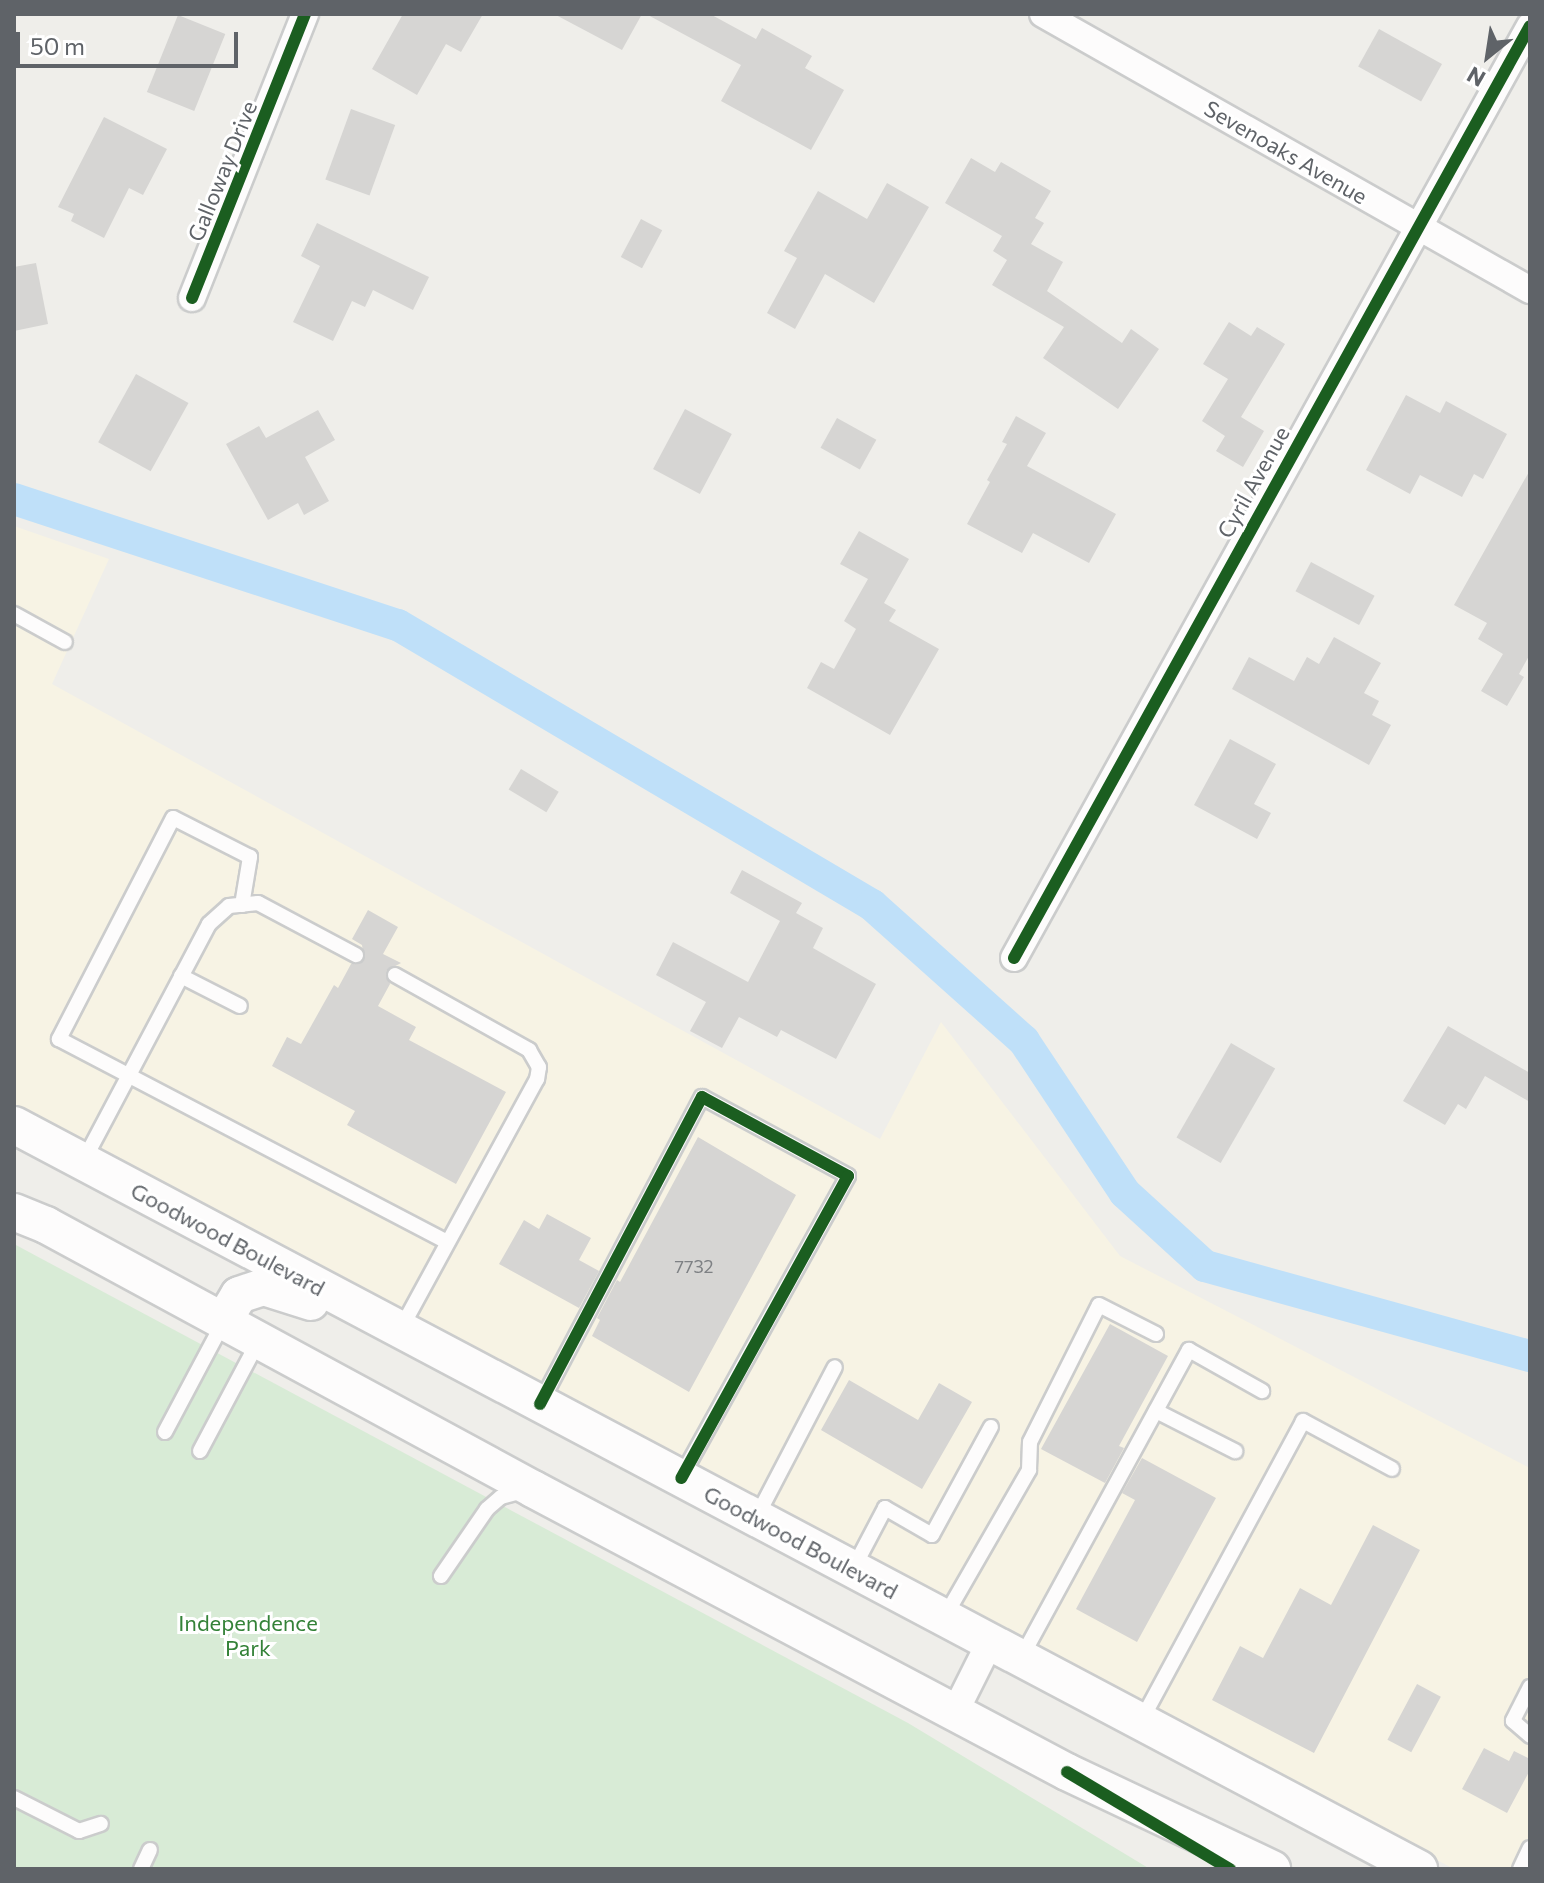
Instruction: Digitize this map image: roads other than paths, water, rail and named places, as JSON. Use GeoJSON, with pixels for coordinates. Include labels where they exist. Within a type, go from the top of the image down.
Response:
{"type":"FeatureCollection","features":[{"type":"Feature","properties":{"kind":"main road","name":"Goodwood Boulevard"},"geometry":{"type":"LineString","coordinates":[[14,1125],[1419,1869]]}},
{"type":"Feature","properties":{"kind":"main road"},"geometry":{"type":"LineString","coordinates":[[14,1212],[46,1225],[533,1489],[1067,1772],[1230,1869]]}},
{"type":"Feature","properties":{"kind":"main road"},"geometry":{"type":"LineString","coordinates":[[224,1320],[239,1295],[264,1287],[400,1330]]}},
{"type":"Feature","properties":{"kind":"main road"},"geometry":{"type":"LineString","coordinates":[[1067,1772],[1272,1869]]}},
{"type":"Feature","properties":{"kind":"street","name":"Galloway Drive"},"geometry":{"type":"LineString","coordinates":[[192,298],[305,14]]}},
{"type":"Feature","properties":{"kind":"street","name":"Sevenoaks Avenue"},"geometry":{"type":"LineString","coordinates":[[1043,14],[1530,290]]}},
{"type":"Feature","properties":{"kind":"street","name":"Cyril Avenue"},"geometry":{"type":"LineString","coordinates":[[1014,958],[1530,26]]}},
{"type":"Feature","properties":{"kind":"street"},"geometry":{"type":"LineString","coordinates":[[955,1712],[1006,1650]]}},
{"type":"Feature","properties":{"kind":"lane"},"geometry":{"type":"LineString","coordinates":[[14,614],[65,642]]}},
{"type":"Feature","properties":{"kind":"lane"},"geometry":{"type":"LineString","coordinates":[[242,905],[250,857],[173,818],[59,1039],[128,1077],[450,1235]]}},
{"type":"Feature","properties":{"kind":"lane"},"geometry":{"type":"LineString","coordinates":[[83,1162],[209,924],[229,906],[258,903],[356,955]]}},
{"type":"Feature","properties":{"kind":"lane"},"geometry":{"type":"LineString","coordinates":[[183,973],[240,1006]]}},
{"type":"Feature","properties":{"kind":"lane"},"geometry":{"type":"LineString","coordinates":[[395,975],[529,1050],[539,1067],[537,1079],[400,1330]]}},
{"type":"Feature","properties":{"kind":"lane"},"geometry":{"type":"LineString","coordinates":[[540,1404],[702,1097],[848,1176],[681,1478]]}},
{"type":"Feature","properties":{"kind":"lane"},"geometry":{"type":"LineString","coordinates":[[944,1618],[1029,1470],[1030,1442],[1099,1305],[1156,1334]]}},
{"type":"Feature","properties":{"kind":"lane"},"geometry":{"type":"LineString","coordinates":[[165,1432],[224,1320]]}},
{"type":"Feature","properties":{"kind":"lane"},"geometry":{"type":"LineString","coordinates":[[200,1451],[259,1339]]}},
{"type":"Feature","properties":{"kind":"lane"},"geometry":{"type":"LineString","coordinates":[[1006,1650],[1156,1411],[1189,1350],[1262,1391]]}},
{"type":"Feature","properties":{"kind":"lane"},"geometry":{"type":"LineString","coordinates":[[756,1518],[835,1367]]}},
{"type":"Feature","properties":{"kind":"lane"},"geometry":{"type":"LineString","coordinates":[[1156,1411],[1235,1451]]}},
{"type":"Feature","properties":{"kind":"lane"},"geometry":{"type":"LineString","coordinates":[[1140,1722],[1303,1421],[1392,1469]]}},
{"type":"Feature","properties":{"kind":"lane"},"geometry":{"type":"LineString","coordinates":[[853,1570],[885,1508],[932,1535],[991,1427]]}},
{"type":"Feature","properties":{"kind":"lane"},"geometry":{"type":"LineString","coordinates":[[441,1576],[487,1509],[501,1497],[533,1489]]}},
{"type":"Feature","properties":{"kind":"lane"},"geometry":{"type":"LineString","coordinates":[[1530,1687],[1513,1721],[1530,1736]]}},
{"type":"Feature","properties":{"kind":"lane"},"geometry":{"type":"LineString","coordinates":[[14,1798],[79,1831],[101,1824]]}},
{"type":"Feature","properties":{"kind":"lane"},"geometry":{"type":"LineString","coordinates":[[1520,1869],[1530,1848]]}},
{"type":"Feature","properties":{"kind":"lane"},"geometry":{"type":"LineString","coordinates":[[141,1869],[150,1850]]}},
{"type":"Feature","properties":{"kind":"waterway"},"geometry":{"type":"LineString","coordinates":[[14,499],[398,625],[872,905],[1024,1041],[1125,1193],[1205,1266],[1530,1356]]}},
{"type":"Feature","properties":{"kind":"park label","name":"Independence Park"},"geometry":{"type":"Point","coordinates":[248,1634]}}]}
